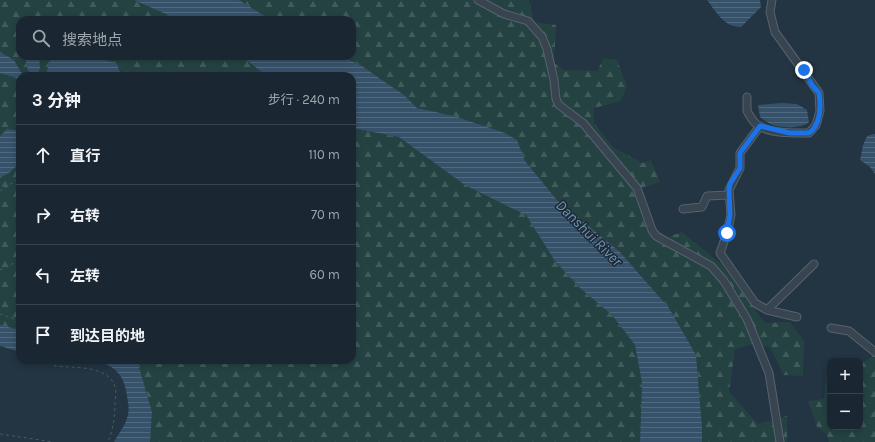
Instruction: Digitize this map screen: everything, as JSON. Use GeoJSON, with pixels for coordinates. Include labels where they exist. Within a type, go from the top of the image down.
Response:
{"type":"FeatureCollection","features":[{"type":"Feature","properties":{"kind":"street"},"geometry":{"type":"LineString","coordinates":[[478,0],[504,14],[528,21],[542,37],[547,49],[554,80],[556,99],[559,105],[583,122],[637,188],[652,230],[656,236],[712,266],[724,281],[747,319],[769,373],[780,442]]}},
{"type":"Feature","properties":{"kind":"street"},"geometry":{"type":"LineString","coordinates":[[748,97],[747,111],[753,121],[760,126],[790,133],[809,133],[816,125],[820,111],[819,93],[775,32],[770,12],[772,0]]}},
{"type":"Feature","properties":{"kind":"street"},"geometry":{"type":"LineString","coordinates":[[760,126],[740,153],[740,168],[730,184],[730,215],[727,233],[720,253],[755,303],[767,310],[797,317]]}},
{"type":"Feature","properties":{"kind":"street"},"geometry":{"type":"LineString","coordinates":[[683,209],[702,207],[708,196],[729,195]]}},
{"type":"Feature","properties":{"kind":"street"},"geometry":{"type":"LineString","coordinates":[[767,310],[814,264]]}},
{"type":"Feature","properties":{"kind":"street"},"geometry":{"type":"LineString","coordinates":[[831,328],[849,331],[875,352]]}},
{"type":"Feature","properties":{"kind":"path"},"geometry":{"type":"LineString","coordinates":[[0,191],[16,181]]}},
{"type":"Feature","properties":{"kind":"path"},"geometry":{"type":"LineString","coordinates":[[0,270],[16,262]]}},
{"type":"Feature","properties":{"kind":"path"},"geometry":{"type":"LineString","coordinates":[[0,314],[16,320]]}},
{"type":"Feature","properties":{"kind":"path"},"geometry":{"type":"LineString","coordinates":[[54,364],[55,366],[96,370],[106,374],[113,381],[116,388],[115,409],[108,442]]}},
{"type":"Feature","properties":{"kind":"path"},"geometry":{"type":"LineString","coordinates":[[0,434],[52,442]]}},
{"type":"Feature","properties":{"kind":"green space"},"geometry":{"type":"Polygon","coordinates":[[[0,0],[134,0],[170,16],[16,16],[16,60],[51,60],[46,72],[20,72],[14,60],[0,52],[0,0]]]}},
{"type":"Feature","properties":{"kind":"green space"},"geometry":{"type":"Polygon","coordinates":[[[239,0],[529,0],[534,22],[556,25],[554,63],[564,70],[597,71],[604,58],[617,60],[627,86],[621,101],[594,108],[594,123],[613,147],[642,163],[651,160],[660,182],[641,188],[652,226],[668,237],[682,232],[721,264],[765,323],[790,322],[804,341],[803,376],[784,375],[770,347],[752,344],[735,349],[729,392],[758,424],[787,416],[787,442],[702,442],[696,355],[669,308],[620,252],[557,200],[525,161],[517,140],[505,133],[454,116],[417,108],[404,95],[362,66],[349,60],[356,60],[356,16],[265,16],[239,0]]]}},
{"type":"Feature","properties":{"kind":"green space"},"geometry":{"type":"Polygon","coordinates":[[[86,60],[246,60],[262,72],[121,72],[120,70],[86,60]]]}},
{"type":"Feature","properties":{"kind":"green space"},"geometry":{"type":"Polygon","coordinates":[[[0,73],[16,78],[16,131],[7,129],[0,136],[0,73]]]}},
{"type":"Feature","properties":{"kind":"green space"},"geometry":{"type":"Polygon","coordinates":[[[356,129],[399,137],[526,215],[555,261],[580,288],[612,315],[635,345],[642,383],[640,442],[150,442],[152,412],[138,364],[356,364],[356,129]]]}},
{"type":"Feature","properties":{"kind":"green space"},"geometry":{"type":"Polygon","coordinates":[[[16,166],[16,329],[0,325],[0,178],[16,166]]]}},
{"type":"Feature","properties":{"kind":"green space"},"geometry":{"type":"Polygon","coordinates":[[[875,354],[875,442],[829,442],[827,435],[817,427],[808,401],[824,399],[827,371],[827,430],[863,430],[863,363],[875,354]]]}},
{"type":"Feature","properties":{"kind":"water"},"geometry":{"type":"Polygon","coordinates":[[[134,0],[239,0],[265,16],[170,16],[134,0]]]}},
{"type":"Feature","properties":{"kind":"water"},"geometry":{"type":"Polygon","coordinates":[[[707,0],[760,0],[761,7],[741,27],[725,22],[707,0]]]}},
{"type":"Feature","properties":{"kind":"water"},"geometry":{"type":"Polygon","coordinates":[[[0,52],[14,60],[21,72],[16,72],[16,78],[0,73],[0,52]]]}},
{"type":"Feature","properties":{"kind":"water"},"geometry":{"type":"Polygon","coordinates":[[[26,60],[39,60],[40,68],[38,72],[28,71],[26,60]]]}},
{"type":"Feature","properties":{"kind":"water"},"geometry":{"type":"Polygon","coordinates":[[[51,60],[105,60],[116,63],[120,72],[46,72],[51,60]]]}},
{"type":"Feature","properties":{"kind":"water","name":"Danshui River"},"geometry":{"type":"Polygon","coordinates":[[[246,60],[349,60],[362,66],[404,95],[417,108],[454,116],[505,133],[517,140],[525,161],[557,200],[620,252],[669,308],[696,355],[702,442],[640,442],[642,383],[635,345],[612,315],[580,288],[555,261],[526,215],[465,185],[399,137],[356,129],[356,72],[262,72],[246,60]]]}},
{"type":"Feature","properties":{"kind":"water"},"geometry":{"type":"Polygon","coordinates":[[[781,103],[797,104],[807,110],[809,122],[798,126],[780,127],[772,125],[760,117],[758,105],[781,103]]]}},
{"type":"Feature","properties":{"kind":"water"},"geometry":{"type":"Polygon","coordinates":[[[7,129],[16,131],[16,167],[0,178],[0,136],[7,129]]]}},
{"type":"Feature","properties":{"kind":"water"},"geometry":{"type":"Polygon","coordinates":[[[875,134],[875,174],[870,167],[860,160],[863,145],[867,136],[875,134]]]}},
{"type":"Feature","properties":{"kind":"water"},"geometry":{"type":"Polygon","coordinates":[[[0,325],[16,329],[16,351],[0,346],[0,325]]]}},
{"type":"Feature","properties":{"kind":"water"},"geometry":{"type":"Polygon","coordinates":[[[106,364],[138,364],[152,412],[150,442],[114,442],[125,424],[128,415],[128,407],[124,382],[118,372],[106,364]]]}},
{"type":"Feature","properties":{"kind":"route"},"geometry":{"type":"LineString","coordinates":[[727,233],[730,215],[730,184],[740,168],[740,153],[752,134],[760,126],[766,129],[790,133],[809,133],[816,125],[820,111],[819,93],[812,85],[804,70]]}}]}
